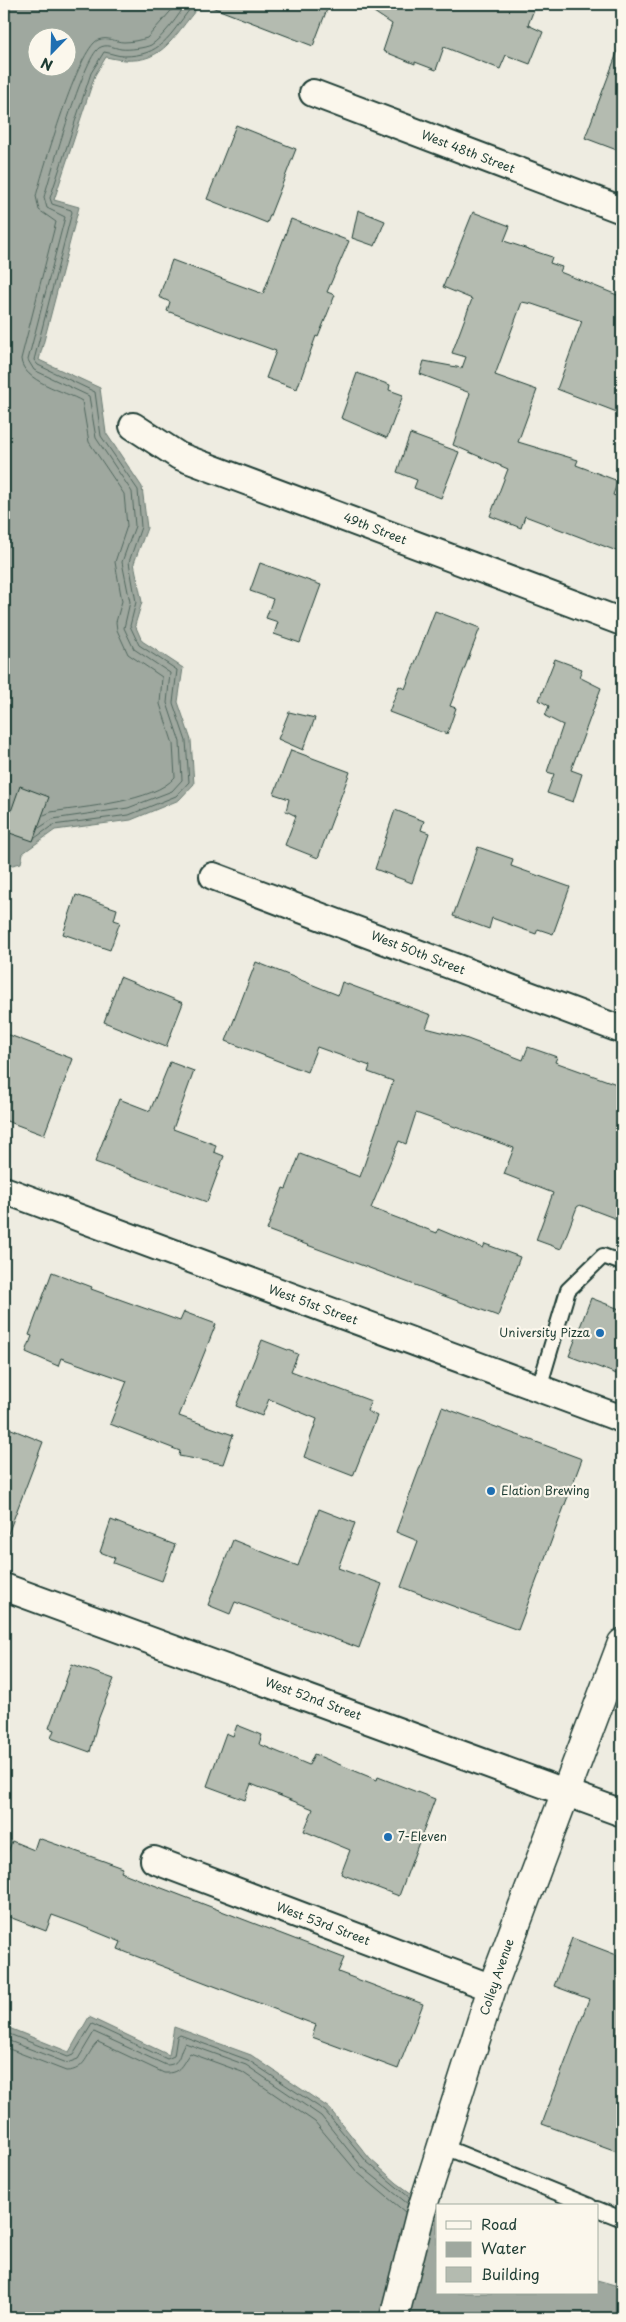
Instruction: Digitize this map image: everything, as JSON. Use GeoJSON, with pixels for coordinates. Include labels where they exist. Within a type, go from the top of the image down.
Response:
{"type":"FeatureCollection","features":[{"type":"Feature","properties":{"kind":"main road","name":"Colley Avenue"},"geometry":{"type":"LineString","coordinates":[[394,2318],[420,2215],[492,1988],[622,1643]]}},
{"type":"Feature","properties":{"kind":"street","name":"West 48th Street"},"geometry":{"type":"LineString","coordinates":[[313,93],[622,210]]}},
{"type":"Feature","properties":{"kind":"street","name":"49th Street"},"geometry":{"type":"LineString","coordinates":[[133,426],[180,456],[622,622]]}},
{"type":"Feature","properties":{"kind":"street","name":"West 50th Street"},"geometry":{"type":"LineString","coordinates":[[213,876],[622,1030]]}},
{"type":"Feature","properties":{"kind":"street","name":"West 51st Street"},"geometry":{"type":"LineString","coordinates":[[4,1190],[622,1419]]}},
{"type":"Feature","properties":{"kind":"street","name":"West 52nd Street"},"geometry":{"type":"LineString","coordinates":[[4,1586],[622,1813]]}},
{"type":"Feature","properties":{"kind":"street","name":"West 53rd Street"},"geometry":{"type":"LineString","coordinates":[[154,1860],[492,1988]]}},
{"type":"Feature","properties":{"kind":"lane"},"geometry":{"type":"LineString","coordinates":[[539,1388],[568,1290],[603,1256],[622,1263]]}},
{"type":"Feature","properties":{"kind":"lane"},"geometry":{"type":"LineString","coordinates":[[442,2146],[585,2204]]}},
{"type":"Feature","properties":{"kind":"lane"},"geometry":{"type":"LineString","coordinates":[[598,2209],[622,2219]]}},
{"type":"Feature","properties":{"kind":"water"},"geometry":{"type":"Polygon","coordinates":[[[4,4],[196,4],[195,11],[176,35],[159,52],[137,60],[106,57],[95,75],[54,200],[79,207],[39,360],[100,388],[106,433],[142,487],[147,528],[134,563],[142,602],[135,625],[142,641],[183,668],[178,702],[191,740],[194,784],[179,800],[131,820],[55,830],[23,853],[21,863],[4,867],[4,4]]]}},
{"type":"Feature","properties":{"kind":"water"},"geometry":{"type":"Polygon","coordinates":[[[89,2017],[169,2055],[174,2027],[251,2055],[329,2108],[370,2159],[397,2183],[436,2211],[436,2294],[598,2294],[598,2280],[622,2287],[622,2318],[4,2318],[4,2026],[69,2052],[89,2017]]]}},
{"type":"Feature","properties":{"kind":"building"},"geometry":{"type":"Polygon","coordinates":[[[209,4],[329,4],[313,46],[209,6],[209,4]]]}},
{"type":"Feature","properties":{"kind":"building"},"geometry":{"type":"Polygon","coordinates":[[[362,4],[536,4],[528,25],[543,32],[530,64],[506,55],[500,69],[444,47],[436,70],[383,51],[392,24],[362,4]]]}},
{"type":"Feature","properties":{"kind":"building"},"geometry":{"type":"Polygon","coordinates":[[[620,45],[622,46],[622,152],[585,138],[620,45]]]}},
{"type":"Feature","properties":{"kind":"building"},"geometry":{"type":"Polygon","coordinates":[[[236,125],[296,149],[267,223],[207,199],[236,125]]]}},
{"type":"Feature","properties":{"kind":"building"},"geometry":{"type":"Polygon","coordinates":[[[358,210],[385,221],[375,246],[352,238],[358,210]]]}},
{"type":"Feature","properties":{"kind":"building"},"geometry":{"type":"Polygon","coordinates":[[[473,212],[510,226],[504,241],[552,257],[550,263],[562,267],[560,272],[622,297],[622,414],[557,389],[582,321],[532,304],[522,302],[495,375],[537,390],[518,442],[578,460],[576,465],[618,481],[613,495],[622,498],[622,553],[525,516],[521,528],[490,516],[508,469],[453,445],[470,393],[420,374],[424,361],[462,368],[466,357],[452,353],[472,299],[443,287],[473,212]]]}},
{"type":"Feature","properties":{"kind":"building"},"geometry":{"type":"Polygon","coordinates":[[[291,219],[349,241],[327,292],[335,295],[318,337],[316,336],[297,389],[266,378],[276,351],[167,311],[170,302],[159,297],[172,260],[263,294],[291,219]]]}},
{"type":"Feature","properties":{"kind":"building"},"geometry":{"type":"Polygon","coordinates":[[[357,373],[390,385],[389,390],[403,395],[387,438],[341,418],[357,373]]]}},
{"type":"Feature","properties":{"kind":"building"},"geometry":{"type":"Polygon","coordinates":[[[410,434],[459,452],[441,498],[414,488],[417,480],[397,472],[410,434]]]}},
{"type":"Feature","properties":{"kind":"building"},"geometry":{"type":"Polygon","coordinates":[[[260,563],[321,585],[300,643],[274,634],[278,622],[266,618],[273,599],[250,591],[260,563]]]}},
{"type":"Feature","properties":{"kind":"building"},"geometry":{"type":"Polygon","coordinates":[[[435,611],[480,628],[450,706],[456,708],[447,734],[389,712],[399,686],[405,689],[435,611]]]}},
{"type":"Feature","properties":{"kind":"building"},"geometry":{"type":"Polygon","coordinates":[[[555,659],[582,669],[579,677],[601,688],[571,770],[582,774],[573,802],[547,793],[554,774],[547,772],[563,725],[545,716],[549,706],[539,700],[555,659]]]}},
{"type":"Feature","properties":{"kind":"building"},"geometry":{"type":"Polygon","coordinates":[[[289,712],[315,718],[303,750],[278,739],[289,712]]]}},
{"type":"Feature","properties":{"kind":"building"},"geometry":{"type":"Polygon","coordinates":[[[291,750],[350,772],[318,858],[285,845],[296,816],[286,811],[289,799],[274,794],[291,750]]]}},
{"type":"Feature","properties":{"kind":"building"},"geometry":{"type":"Polygon","coordinates":[[[20,786],[49,797],[33,841],[4,831],[20,786]]]}},
{"type":"Feature","properties":{"kind":"building"},"geometry":{"type":"Polygon","coordinates":[[[395,810],[424,821],[421,830],[429,833],[412,883],[375,869],[395,810]]]}},
{"type":"Feature","properties":{"kind":"building"},"geometry":{"type":"Polygon","coordinates":[[[478,847],[513,859],[511,866],[570,887],[553,934],[538,929],[536,934],[492,918],[489,929],[453,916],[478,847]]]}},
{"type":"Feature","properties":{"kind":"building"},"geometry":{"type":"Polygon","coordinates":[[[76,895],[117,909],[114,920],[120,922],[110,950],[63,934],[76,895]]]}},
{"type":"Feature","properties":{"kind":"building"},"geometry":{"type":"Polygon","coordinates":[[[256,962],[338,995],[342,982],[431,1015],[426,1028],[465,1038],[523,1060],[528,1047],[557,1057],[555,1062],[622,1086],[622,1221],[580,1205],[577,1207],[561,1249],[536,1240],[553,1193],[504,1174],[514,1148],[416,1113],[406,1144],[399,1141],[371,1208],[437,1233],[438,1229],[483,1248],[485,1244],[520,1257],[498,1316],[267,1230],[283,1188],[286,1189],[300,1154],[360,1177],[393,1081],[368,1072],[370,1066],[317,1047],[307,1072],[226,1041],[256,962]]]}},
{"type":"Feature","properties":{"kind":"building"},"geometry":{"type":"Polygon","coordinates":[[[120,977],[183,1003],[166,1047],[104,1022],[120,977]]]}},
{"type":"Feature","properties":{"kind":"building"},"geometry":{"type":"Polygon","coordinates":[[[4,1033],[73,1059],[44,1135],[4,1120],[4,1033]]]}},
{"type":"Feature","properties":{"kind":"building"},"geometry":{"type":"Polygon","coordinates":[[[170,1062],[194,1071],[173,1129],[216,1145],[214,1152],[224,1156],[207,1202],[95,1162],[119,1099],[150,1111],[170,1062]]]}},
{"type":"Feature","properties":{"kind":"building"},"geometry":{"type":"Polygon","coordinates":[[[52,1272],[92,1287],[91,1289],[180,1321],[184,1312],[216,1324],[179,1416],[233,1435],[223,1464],[179,1456],[180,1451],[110,1424],[127,1381],[61,1358],[58,1366],[26,1352],[32,1336],[29,1335],[52,1272]]]}},
{"type":"Feature","properties":{"kind":"building","name":"University Pizza"},"geometry":{"type":"Polygon","coordinates":[[[591,1298],[622,1310],[622,1376],[569,1356],[591,1298]]]}},
{"type":"Feature","properties":{"kind":"building"},"geometry":{"type":"Polygon","coordinates":[[[262,1340],[298,1354],[291,1371],[371,1401],[367,1411],[377,1416],[353,1476],[304,1457],[317,1419],[269,1399],[262,1416],[236,1406],[262,1340]]]}},
{"type":"Feature","properties":{"kind":"building","name":"Elation Brewing"},"geometry":{"type":"Polygon","coordinates":[[[442,1407],[582,1459],[518,1630],[401,1587],[418,1541],[396,1532],[442,1407]]]}},
{"type":"Feature","properties":{"kind":"building"},"geometry":{"type":"Polygon","coordinates":[[[4,1426],[43,1442],[6,1539],[4,1538],[4,1426]]]}},
{"type":"Feature","properties":{"kind":"building"},"geometry":{"type":"Polygon","coordinates":[[[319,1509],[355,1523],[338,1568],[382,1584],[359,1648],[235,1602],[230,1614],[208,1605],[233,1540],[298,1566],[319,1509]]]}},
{"type":"Feature","properties":{"kind":"building"},"geometry":{"type":"Polygon","coordinates":[[[111,1520],[175,1545],[162,1581],[113,1563],[115,1558],[100,1552],[111,1520]]]}},
{"type":"Feature","properties":{"kind":"building"},"geometry":{"type":"Polygon","coordinates":[[[72,1664],[114,1679],[98,1720],[90,1752],[51,1738],[54,1730],[49,1728],[72,1664]]]}},
{"type":"Feature","properties":{"kind":"building"},"geometry":{"type":"Polygon","coordinates":[[[237,1725],[262,1735],[259,1744],[309,1765],[314,1754],[377,1780],[378,1777],[435,1799],[399,1896],[341,1874],[350,1850],[304,1831],[313,1809],[251,1784],[245,1800],[207,1786],[226,1733],[233,1736],[237,1725]]]}},
{"type":"Feature","properties":{"kind":"building"},"geometry":{"type":"Polygon","coordinates":[[[38,1838],[123,1868],[121,1872],[344,1958],[338,1972],[423,2004],[398,2069],[312,2037],[316,2025],[118,1949],[121,1942],[77,1924],[52,1915],[46,1931],[4,1915],[4,1863],[12,1841],[34,1850],[38,1838]]]}},
{"type":"Feature","properties":{"kind":"building"},"geometry":{"type":"Polygon","coordinates":[[[572,1938],[622,1957],[622,2153],[542,2124],[589,1999],[554,1986],[572,1938]]]}},
{"type":"Feature","properties":{"kind":"place","name":"University Pizza"},"geometry":{"type":"Point","coordinates":[600,1333]}},
{"type":"Feature","properties":{"kind":"place","name":"Elation Brewing"},"geometry":{"type":"Point","coordinates":[491,1491]}},
{"type":"Feature","properties":{"kind":"place","name":"7-Eleven"},"geometry":{"type":"Point","coordinates":[388,1837]}}]}
